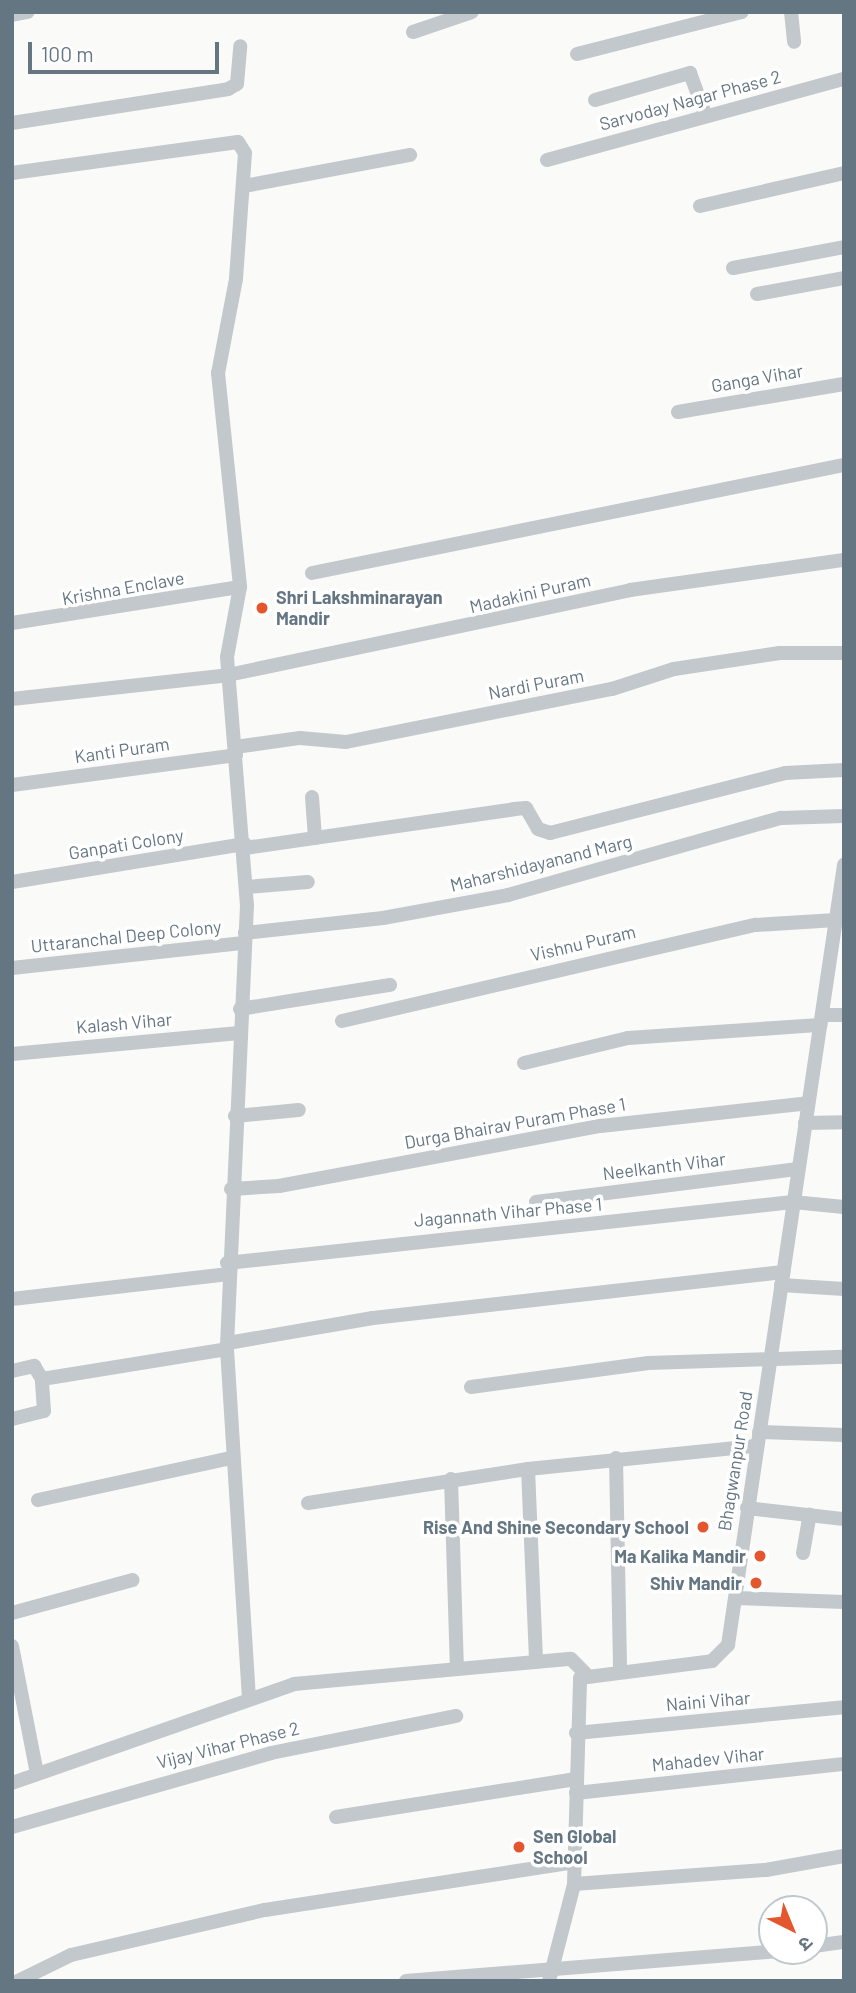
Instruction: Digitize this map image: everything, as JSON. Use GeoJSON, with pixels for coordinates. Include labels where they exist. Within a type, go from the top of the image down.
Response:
{"type":"FeatureCollection","features":[{"type":"Feature","properties":{"kind":"street"},"geometry":{"type":"LineString","coordinates":[[12,15],[28,12]]}},
{"type":"Feature","properties":{"kind":"street"},"geometry":{"type":"LineString","coordinates":[[413,32],[472,12]]}},
{"type":"Feature","properties":{"kind":"street"},"geometry":{"type":"LineString","coordinates":[[577,54],[741,12]]}},
{"type":"Feature","properties":{"kind":"street"},"geometry":{"type":"LineString","coordinates":[[791,12],[794,42]]}},
{"type":"Feature","properties":{"kind":"street"},"geometry":{"type":"LineString","coordinates":[[12,123],[228,89],[237,84],[240,46]]}},
{"type":"Feature","properties":{"kind":"street"},"geometry":{"type":"LineString","coordinates":[[595,100],[690,73],[705,114]]}},
{"type":"Feature","properties":{"kind":"street","name":"Sarvoday Nagar Phase 2"},"geometry":{"type":"LineString","coordinates":[[547,160],[705,114],[844,79]]}},
{"type":"Feature","properties":{"kind":"street"},"geometry":{"type":"LineString","coordinates":[[12,173],[238,142],[246,153],[236,279],[218,373],[240,587],[228,675],[245,846],[246,887],[227,1269],[227,1346],[230,1458],[249,1697]]}},
{"type":"Feature","properties":{"kind":"street"},"geometry":{"type":"LineString","coordinates":[[244,186],[410,155]]}},
{"type":"Feature","properties":{"kind":"street"},"geometry":{"type":"LineString","coordinates":[[700,206],[844,173]]}},
{"type":"Feature","properties":{"kind":"street"},"geometry":{"type":"LineString","coordinates":[[733,268],[844,247]]}},
{"type":"Feature","properties":{"kind":"street"},"geometry":{"type":"LineString","coordinates":[[757,294],[844,278]]}},
{"type":"Feature","properties":{"kind":"street","name":"Ganga Vihar"},"geometry":{"type":"LineString","coordinates":[[678,412],[844,384]]}},
{"type":"Feature","properties":{"kind":"street"},"geometry":{"type":"LineString","coordinates":[[312,573],[844,465]]}},
{"type":"Feature","properties":{"kind":"street","name":"Madakini Puram"},"geometry":{"type":"LineString","coordinates":[[12,699],[228,675],[643,587],[844,560]]}},
{"type":"Feature","properties":{"kind":"street","name":"Krishna Enclave"},"geometry":{"type":"LineString","coordinates":[[12,623],[240,587]]}},
{"type":"Feature","properties":{"kind":"street","name":"Nardi Puram"},"geometry":{"type":"LineString","coordinates":[[236,751],[300,738],[346,742],[612,690],[674,669],[780,653],[844,653]]}},
{"type":"Feature","properties":{"kind":"street","name":"Kanti Puram"},"geometry":{"type":"LineString","coordinates":[[12,785],[236,751]]}},
{"type":"Feature","properties":{"kind":"street","name":"Ganpati Colony"},"geometry":{"type":"LineString","coordinates":[[12,882],[245,846],[526,808],[538,829],[550,832],[785,773],[844,770]]}},
{"type":"Feature","properties":{"kind":"street"},"geometry":{"type":"LineString","coordinates":[[312,797],[315,838]]}},
{"type":"Feature","properties":{"kind":"street","name":"Maharshidayanand Marg"},"geometry":{"type":"LineString","coordinates":[[245,938],[383,918],[508,895],[774,820],[844,816]]}},
{"type":"Feature","properties":{"kind":"street","name":"Bhagwanpur Road"},"geometry":{"type":"LineString","coordinates":[[584,1673],[712,1661],[728,1645],[808,1103],[838,924],[844,865]]}},
{"type":"Feature","properties":{"kind":"street"},"geometry":{"type":"LineString","coordinates":[[246,887],[308,882]]}},
{"type":"Feature","properties":{"kind":"street","name":"Vishnu Puram"},"geometry":{"type":"LineString","coordinates":[[342,1021],[756,925],[838,924]]}},
{"type":"Feature","properties":{"kind":"street","name":"Uttaranchal Deep Colony"},"geometry":{"type":"LineString","coordinates":[[12,968],[245,938]]}},
{"type":"Feature","properties":{"kind":"street"},"geometry":{"type":"LineString","coordinates":[[240,1009],[390,985]]}},
{"type":"Feature","properties":{"kind":"street"},"geometry":{"type":"LineString","coordinates":[[524,1063],[628,1038],[822,1020],[844,1015]]}},
{"type":"Feature","properties":{"kind":"street","name":"Kalash Vihar"},"geometry":{"type":"LineString","coordinates":[[12,1054],[239,1033]]}},
{"type":"Feature","properties":{"kind":"street","name":"Durga Bhairav Puram Phase 1"},"geometry":{"type":"LineString","coordinates":[[231,1189],[279,1186],[614,1124],[808,1103]]}},
{"type":"Feature","properties":{"kind":"street"},"geometry":{"type":"LineString","coordinates":[[235,1116],[299,1110]]}},
{"type":"Feature","properties":{"kind":"street"},"geometry":{"type":"LineString","coordinates":[[805,1123],[844,1122]]}},
{"type":"Feature","properties":{"kind":"street","name":"Neelkanth Vihar"},"geometry":{"type":"LineString","coordinates":[[536,1202],[798,1169]]}},
{"type":"Feature","properties":{"kind":"street","name":"Jagannath Vihar Phase 1"},"geometry":{"type":"LineString","coordinates":[[12,1299],[227,1269],[793,1202],[844,1207]]}},
{"type":"Feature","properties":{"kind":"street"},"geometry":{"type":"LineString","coordinates":[[42,1379],[373,1318],[782,1278],[844,1289]]}},
{"type":"Feature","properties":{"kind":"street"},"geometry":{"type":"LineString","coordinates":[[471,1387],[648,1363],[771,1356],[844,1357]]}},
{"type":"Feature","properties":{"kind":"street"},"geometry":{"type":"LineString","coordinates":[[12,1371],[34,1366],[42,1379],[44,1412],[12,1419]]}},
{"type":"Feature","properties":{"kind":"street"},"geometry":{"type":"LineString","coordinates":[[308,1503],[451,1479],[758,1439],[844,1435]]}},
{"type":"Feature","properties":{"kind":"street"},"geometry":{"type":"LineString","coordinates":[[38,1500],[230,1458]]}},
{"type":"Feature","properties":{"kind":"street"},"geometry":{"type":"LineString","coordinates":[[616,1458],[620,1670]]}},
{"type":"Feature","properties":{"kind":"street"},"geometry":{"type":"LineString","coordinates":[[528,1469],[536,1661]]}},
{"type":"Feature","properties":{"kind":"street"},"geometry":{"type":"LineString","coordinates":[[451,1479],[457,1667]]}},
{"type":"Feature","properties":{"kind":"street"},"geometry":{"type":"LineString","coordinates":[[747,1508],[844,1519]]}},
{"type":"Feature","properties":{"kind":"street"},"geometry":{"type":"LineString","coordinates":[[803,1553],[810,1515]]}},
{"type":"Feature","properties":{"kind":"street"},"geometry":{"type":"LineString","coordinates":[[12,1613],[133,1580]]}},
{"type":"Feature","properties":{"kind":"street"},"geometry":{"type":"LineString","coordinates":[[736,1598],[844,1602]]}},
{"type":"Feature","properties":{"kind":"street"},"geometry":{"type":"LineString","coordinates":[[12,1646],[37,1774]]}},
{"type":"Feature","properties":{"kind":"street"},"geometry":{"type":"LineString","coordinates":[[12,1783],[249,1697],[307,1683],[457,1667],[571,1659],[584,1673],[576,1733],[576,1862],[574,1884],[551,1976]]}},
{"type":"Feature","properties":{"kind":"street","name":"Naini Vihar"},"geometry":{"type":"LineString","coordinates":[[576,1733],[844,1707]]}},
{"type":"Feature","properties":{"kind":"street","name":"Vijay Vihar Phase 2"},"geometry":{"type":"LineString","coordinates":[[12,1827],[271,1753],[456,1716]]}},
{"type":"Feature","properties":{"kind":"street","name":"Mahadev Vihar"},"geometry":{"type":"LineString","coordinates":[[336,1817],[576,1786],[844,1764]]}},
{"type":"Feature","properties":{"kind":"street"},"geometry":{"type":"LineString","coordinates":[[574,1884],[754,1871],[844,1856]]}},
{"type":"Feature","properties":{"kind":"street"},"geometry":{"type":"LineString","coordinates":[[19,1981],[71,1955],[252,1912],[576,1862]]}},
{"type":"Feature","properties":{"kind":"street"},"geometry":{"type":"LineString","coordinates":[[405,1981],[551,1976],[758,1954]]}},
{"type":"Feature","properties":{"kind":"place","name":"Shri Lakshminarayan Mandir"},"geometry":{"type":"Point","coordinates":[262,608]}},
{"type":"Feature","properties":{"kind":"place","name":"Rise And Shine Secondary School"},"geometry":{"type":"Point","coordinates":[703,1527]}},
{"type":"Feature","properties":{"kind":"place","name":"Ma Kalika Mandir"},"geometry":{"type":"Point","coordinates":[760,1556]}},
{"type":"Feature","properties":{"kind":"place","name":"Shiv Mandir"},"geometry":{"type":"Point","coordinates":[756,1583]}},
{"type":"Feature","properties":{"kind":"place","name":"Sen Global School"},"geometry":{"type":"Point","coordinates":[519,1847]}}]}
